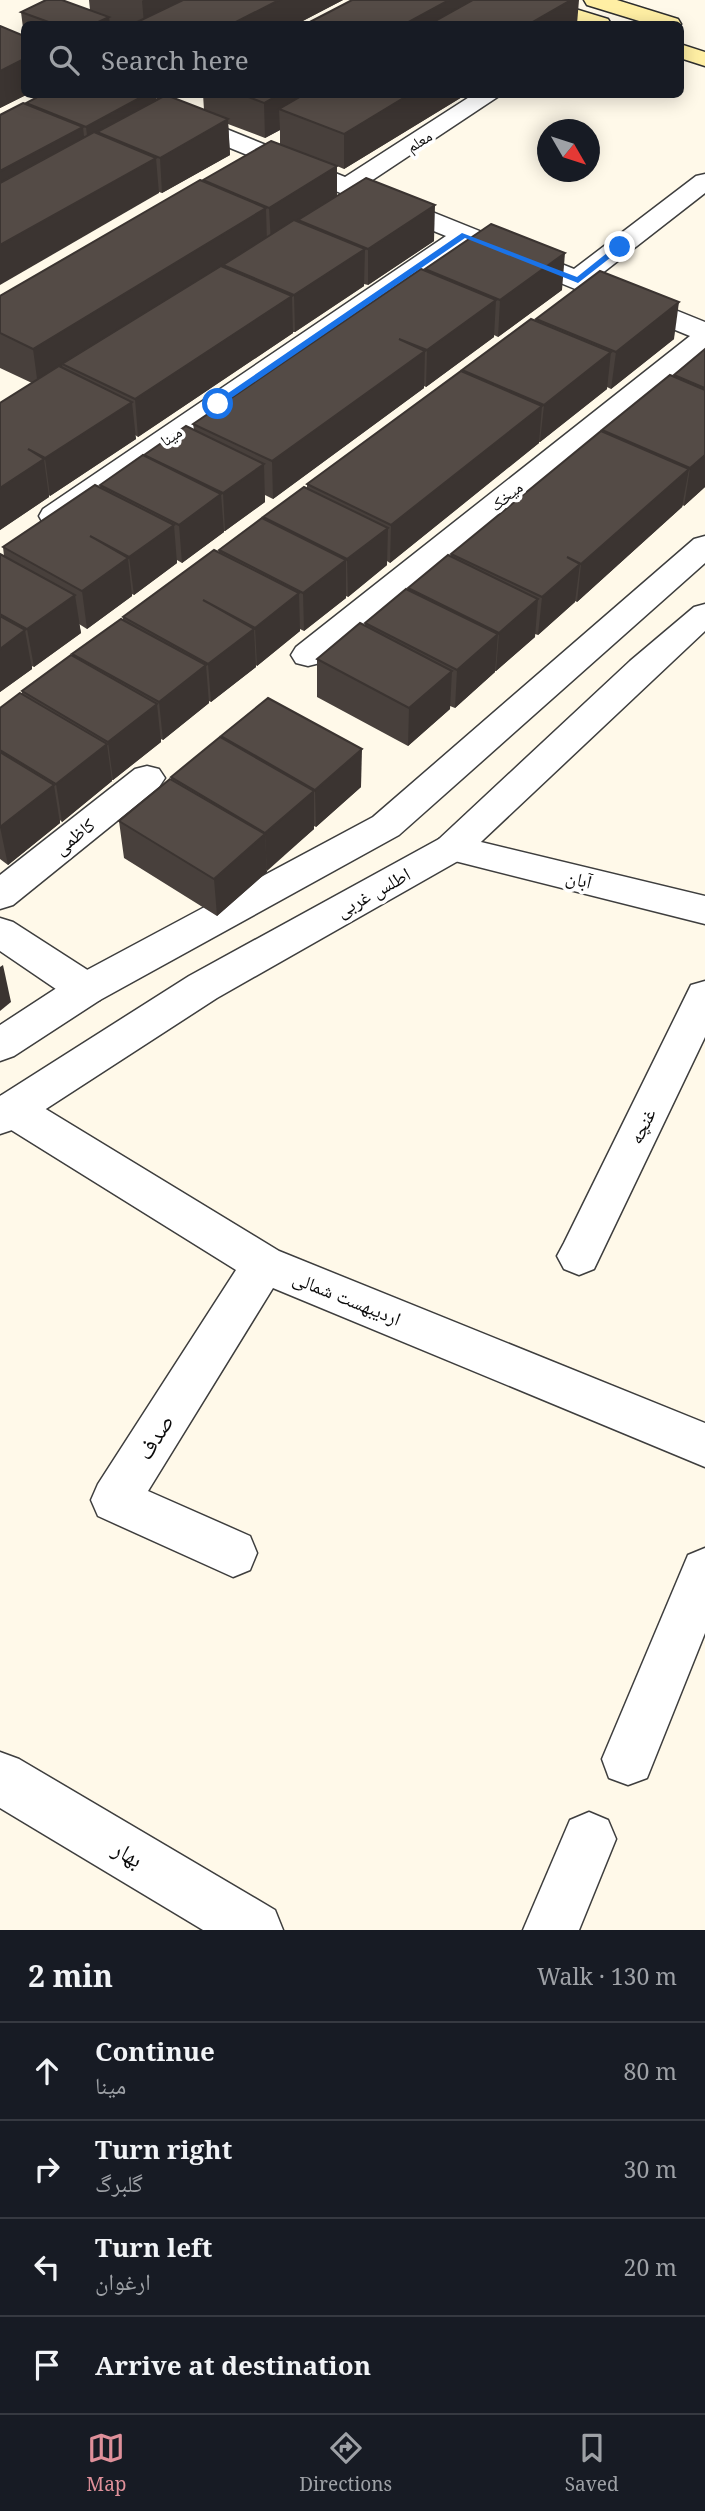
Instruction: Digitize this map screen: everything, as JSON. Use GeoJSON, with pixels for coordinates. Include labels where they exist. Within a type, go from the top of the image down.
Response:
{"type":"FeatureCollection","features":[{"type":"Feature","properties":{"kind":"main road"},"geometry":{"type":"LineString","coordinates":[[524,0],[590,21]]}},
{"type":"Feature","properties":{"kind":"main road"},"geometry":{"type":"LineString","coordinates":[[601,1],[661,21]]}},
{"type":"Feature","properties":{"kind":"main road"},"geometry":{"type":"LineString","coordinates":[[685,37],[705,59]]}},
{"type":"Feature","properties":{"kind":"street"},"geometry":{"type":"LineString","coordinates":[[128,98],[705,334]]}},
{"type":"Feature","properties":{"kind":"street"},"geometry":{"type":"LineString","coordinates":[[157,110],[180,98]]}},
{"type":"Feature","properties":{"kind":"street","name":"معلم"},"geometry":{"type":"LineString","coordinates":[[346,187],[485,98]]}},
{"type":"Feature","properties":{"kind":"street"},"geometry":{"type":"LineString","coordinates":[[235,164],[258,151]]}},
{"type":"Feature","properties":{"kind":"street"},"geometry":{"type":"LineString","coordinates":[[578,280],[705,181]]}},
{"type":"Feature","properties":{"kind":"street","name":"مینا"},"geometry":{"type":"LineString","coordinates":[[28,534],[465,235]]}},
{"type":"Feature","properties":{"kind":"street","name":"میخک"},"geometry":{"type":"LineString","coordinates":[[307,655],[705,334]]}},
{"type":"Feature","properties":{"kind":"street"},"geometry":{"type":"LineString","coordinates":[[0,1045],[86,989],[386,826],[705,546]]}},
{"type":"Feature","properties":{"kind":"street","name":"اطلس غربی"},"geometry":{"type":"LineString","coordinates":[[6,1113],[203,987],[452,848],[642,669],[705,614]]}},
{"type":"Feature","properties":{"kind":"street","name":"کاظمی"},"geometry":{"type":"LineString","coordinates":[[0,895],[147,778]]}},
{"type":"Feature","properties":{"kind":"street","name":"آبان"},"geometry":{"type":"LineString","coordinates":[[452,848],[705,910]]}},
{"type":"Feature","properties":{"kind":"street"},"geometry":{"type":"LineString","coordinates":[[0,932],[86,989]]}},
{"type":"Feature","properties":{"kind":"street","name":"غنچه"},"geometry":{"type":"LineString","coordinates":[[579,1256],[705,996]]}},
{"type":"Feature","properties":{"kind":"street","name":"اردیبهست شمالی"},"geometry":{"type":"LineString","coordinates":[[6,1113],[264,1264],[705,1445]]}},
{"type":"Feature","properties":{"kind":"street","name":"صدف"},"geometry":{"type":"LineString","coordinates":[[233,1553],[115,1500],[264,1264]]}},
{"type":"Feature","properties":{"kind":"street"},"geometry":{"type":"LineString","coordinates":[[628,1759],[705,1572]]}},
{"type":"Feature","properties":{"kind":"street","name":"بهار"},"geometry":{"type":"LineString","coordinates":[[0,1778],[238,1926]]}},
{"type":"Feature","properties":{"kind":"street"},"geometry":{"type":"LineString","coordinates":[[551,1930],[589,1839]]}},
{"type":"Feature","properties":{"kind":"building"},"geometry":{"type":"Polygon","coordinates":[[[46,0],[62,0],[109,17],[100,21],[46,21],[21,12],[46,0]]]}},
{"type":"Feature","properties":{"kind":"building"},"geometry":{"type":"Polygon","coordinates":[[[183,0],[279,0],[238,21],[139,21],[183,0]]]}},
{"type":"Feature","properties":{"kind":"building"},"geometry":{"type":"Polygon","coordinates":[[[352,0],[449,0],[410,21],[312,21],[352,0]]]}},
{"type":"Feature","properties":{"kind":"building"},"geometry":{"type":"Polygon","coordinates":[[[473,0],[571,0],[534,21],[435,21],[473,0]]]}},
{"type":"Feature","properties":{"kind":"building"},"geometry":{"type":"Polygon","coordinates":[[[0,26],[21,35],[21,60],[0,71],[0,26]]]}},
{"type":"Feature","properties":{"kind":"building"},"geometry":{"type":"Polygon","coordinates":[[[35,98],[140,98],[86,127],[26,103],[35,98]]]}},
{"type":"Feature","properties":{"kind":"building"},"geometry":{"type":"Polygon","coordinates":[[[160,98],[174,98],[228,119],[160,158],[97,132],[160,98]]]}},
{"type":"Feature","properties":{"kind":"building"},"geometry":{"type":"Polygon","coordinates":[[[251,98],[273,98],[264,103],[251,98]]]}},
{"type":"Feature","properties":{"kind":"building"},"geometry":{"type":"Polygon","coordinates":[[[298,98],[403,98],[344,134],[279,109],[298,98]]]}},
{"type":"Feature","properties":{"kind":"building"},"geometry":{"type":"Polygon","coordinates":[[[23,103],[83,127],[0,171],[0,115],[23,103]]]}},
{"type":"Feature","properties":{"kind":"building"},"geometry":{"type":"Polygon","coordinates":[[[94,132],[156,158],[0,245],[0,183],[94,132]]]}},
{"type":"Feature","properties":{"kind":"building"},"geometry":{"type":"Polygon","coordinates":[[[271,141],[337,166],[269,208],[203,180],[271,141]]]}},
{"type":"Feature","properties":{"kind":"building"},"geometry":{"type":"Polygon","coordinates":[[[366,178],[435,205],[368,249],[298,220],[366,178]]]}},
{"type":"Feature","properties":{"kind":"building"},"geometry":{"type":"Polygon","coordinates":[[[200,180],[266,208],[33,349],[0,333],[0,296],[200,180]]]}},
{"type":"Feature","properties":{"kind":"building"},"geometry":{"type":"Polygon","coordinates":[[[294,220],[365,249],[294,295],[223,265],[294,220]]]}},
{"type":"Feature","properties":{"kind":"building"},"geometry":{"type":"Polygon","coordinates":[[[491,224],[565,253],[500,300],[425,269],[491,224]]]}},
{"type":"Feature","properties":{"kind":"building"},"geometry":{"type":"Polygon","coordinates":[[[221,266],[292,296],[135,399],[62,364],[221,266]]]}},
{"type":"Feature","properties":{"kind":"building"},"geometry":{"type":"Polygon","coordinates":[[[421,269],[496,300],[427,350],[399,339],[425,351],[272,461],[193,424],[421,269]]]}},
{"type":"Feature","properties":{"kind":"building"},"geometry":{"type":"Polygon","coordinates":[[[600,271],[679,302],[616,352],[536,319],[600,271]]]}},
{"type":"Feature","properties":{"kind":"building"},"geometry":{"type":"Polygon","coordinates":[[[531,319],[611,352],[544,405],[462,370],[531,319]]]}},
{"type":"Feature","properties":{"kind":"building"},"geometry":{"type":"Polygon","coordinates":[[[705,349],[705,388],[674,375],[705,349]]]}},
{"type":"Feature","properties":{"kind":"building"},"geometry":{"type":"Polygon","coordinates":[[[59,366],[132,402],[45,458],[28,449],[44,459],[0,488],[0,403],[59,366]]]}},
{"type":"Feature","properties":{"kind":"building"},"geometry":{"type":"Polygon","coordinates":[[[461,371],[542,406],[391,525],[307,484],[461,371]]]}},
{"type":"Feature","properties":{"kind":"building"},"geometry":{"type":"Polygon","coordinates":[[[670,375],[705,390],[705,455],[690,468],[602,430],[670,375]]]}},
{"type":"Feature","properties":{"kind":"building"},"geometry":{"type":"Polygon","coordinates":[[[186,426],[264,464],[223,493],[144,455],[186,426]]]}},
{"type":"Feature","properties":{"kind":"building"},"geometry":{"type":"Polygon","coordinates":[[[601,431],[689,469],[581,564],[567,557],[580,564],[542,597],[451,554],[601,431]]]}},
{"type":"Feature","properties":{"kind":"building"},"geometry":{"type":"Polygon","coordinates":[[[143,455],[221,494],[179,525],[100,485],[143,455]]]}},
{"type":"Feature","properties":{"kind":"building"},"geometry":{"type":"Polygon","coordinates":[[[95,485],[174,525],[129,557],[90,536],[128,558],[82,591],[3,547],[95,485]]]}},
{"type":"Feature","properties":{"kind":"building"},"geometry":{"type":"Polygon","coordinates":[[[304,487],[388,528],[347,559],[263,517],[304,487]]]}},
{"type":"Feature","properties":{"kind":"building"},"geometry":{"type":"Polygon","coordinates":[[[262,518],[346,560],[303,593],[219,550],[262,518]]]}},
{"type":"Feature","properties":{"kind":"building"},"geometry":{"type":"Polygon","coordinates":[[[214,550],[299,593],[255,628],[203,600],[254,629],[208,664],[123,617],[214,550]]]}},
{"type":"Feature","properties":{"kind":"building"},"geometry":{"type":"Polygon","coordinates":[[[0,554],[75,595],[27,629],[0,614],[0,554]]]}},
{"type":"Feature","properties":{"kind":"building"},"geometry":{"type":"Polygon","coordinates":[[[448,555],[538,599],[499,633],[408,588],[448,555]]]}},
{"type":"Feature","properties":{"kind":"building"},"geometry":{"type":"Polygon","coordinates":[[[406,589],[498,634],[457,670],[365,623],[406,589]]]}},
{"type":"Feature","properties":{"kind":"building"},"geometry":{"type":"Polygon","coordinates":[[[0,616],[25,630],[0,649],[0,616]]]}},
{"type":"Feature","properties":{"kind":"building"},"geometry":{"type":"Polygon","coordinates":[[[121,619],[206,665],[159,702],[72,654],[121,619]]]}},
{"type":"Feature","properties":{"kind":"building"},"geometry":{"type":"Polygon","coordinates":[[[360,623],[452,671],[409,708],[317,659],[360,623]]]}},
{"type":"Feature","properties":{"kind":"building"},"geometry":{"type":"Polygon","coordinates":[[[71,655],[157,704],[108,742],[22,691],[71,655]]]}},
{"type":"Feature","properties":{"kind":"building"},"geometry":{"type":"Polygon","coordinates":[[[20,693],[107,744],[56,784],[0,750],[0,708],[20,693]]]}},
{"type":"Feature","properties":{"kind":"building"},"geometry":{"type":"Polygon","coordinates":[[[268,698],[362,749],[315,790],[221,736],[268,698]]]}},
{"type":"Feature","properties":{"kind":"building"},"geometry":{"type":"Polygon","coordinates":[[[220,737],[314,791],[265,833],[171,777],[220,737]]]}},
{"type":"Feature","properties":{"kind":"building"},"geometry":{"type":"Polygon","coordinates":[[[0,752],[54,785],[0,827],[0,752]]]}},
{"type":"Feature","properties":{"kind":"building"},"geometry":{"type":"Polygon","coordinates":[[[170,779],[265,834],[214,879],[119,821],[170,779]]]}},
{"type":"Feature","properties":{"kind":"route"},"geometry":{"type":"LineString","coordinates":[[218,404],[465,235],[578,280],[620,247]]}}]}
